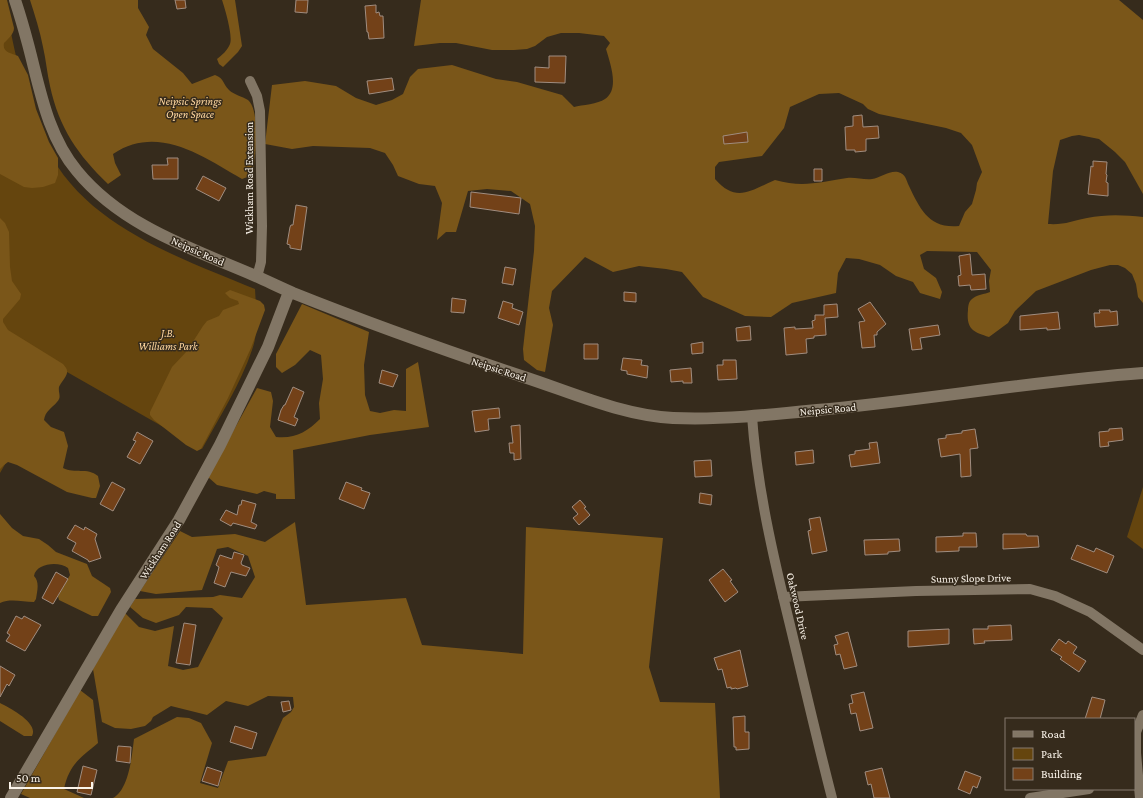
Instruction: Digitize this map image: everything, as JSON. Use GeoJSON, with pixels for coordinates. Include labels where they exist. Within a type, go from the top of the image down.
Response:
{"type":"FeatureCollection","features":[{"type":"Feature","properties":{"kind":"street","name":"Neipsic Road"},"geometry":{"type":"LineString","coordinates":[[15,0],[47,118],[55,136],[76,170],[102,196],[120,210],[175,242],[289,292],[436,348],[615,408],[646,415],[673,418],[752,416],[884,404],[1044,383],[1143,373]]}},
{"type":"Feature","properties":{"kind":"street","name":"Wickham Road Extension"},"geometry":{"type":"LineString","coordinates":[[250,81],[257,96],[260,110],[262,226],[261,262],[257,277]]}},
{"type":"Feature","properties":{"kind":"street","name":"Wickham Road"},"geometry":{"type":"LineString","coordinates":[[11,798],[121,610],[179,520],[220,445],[268,347],[289,292]]}},
{"type":"Feature","properties":{"kind":"street","name":"Oakwood Drive"},"geometry":{"type":"LineString","coordinates":[[752,416],[755,456],[761,494],[783,597],[832,798]]}},
{"type":"Feature","properties":{"kind":"street","name":"Sunny Slope Drive"},"geometry":{"type":"LineString","coordinates":[[783,597],[916,591],[1030,589],[1055,596],[1090,612],[1143,650]]}},
{"type":"Feature","properties":{"kind":"street"},"geometry":{"type":"LineString","coordinates":[[1140,798],[1136,753],[1136,732],[1143,716]]}},
{"type":"Feature","properties":{"kind":"street"},"geometry":{"type":"LineString","coordinates":[[1030,798],[1082,790]]}},
{"type":"Feature","properties":{"kind":"green space","name":"J.B. Williams Park"},"geometry":{"type":"Polygon","coordinates":[[[0,0],[3,0],[6,9],[19,66],[35,117],[47,148],[64,175],[85,199],[110,219],[137,236],[196,265],[255,289],[256,335],[252,350],[236,388],[202,449],[60,368],[0,473],[0,0]]]}},
{"type":"Feature","properties":{"kind":"green space"},"geometry":{"type":"Polygon","coordinates":[[[0,0],[7,0],[14,28],[12,34],[4,43],[4,49],[18,56],[28,75],[36,109],[49,142],[58,158],[58,175],[55,183],[43,187],[24,187],[0,174],[0,0]]]}},
{"type":"Feature","properties":{"kind":"green space","name":"Neipsic Springs Open Space"},"geometry":{"type":"Polygon","coordinates":[[[30,0],[138,0],[138,8],[149,27],[146,35],[153,49],[183,73],[192,84],[215,75],[222,80],[231,92],[248,100],[252,106],[256,124],[253,175],[242,179],[195,153],[163,143],[147,142],[130,146],[113,154],[115,163],[121,175],[108,184],[79,151],[64,128],[50,86],[44,52],[30,0]]]}},
{"type":"Feature","properties":{"kind":"green space"},"geometry":{"type":"Polygon","coordinates":[[[222,0],[235,0],[242,46],[223,67],[219,64],[217,59],[227,49],[231,40],[222,0]]]}},
{"type":"Feature","properties":{"kind":"green space"},"geometry":{"type":"Polygon","coordinates":[[[421,0],[1119,0],[1143,20],[1143,194],[1125,162],[1115,152],[1099,139],[1079,135],[1072,136],[1060,140],[1053,171],[1048,224],[1064,223],[1108,215],[1143,217],[1143,303],[1138,297],[1136,284],[1132,274],[1125,268],[1118,265],[1110,265],[1091,270],[1036,291],[1015,311],[1008,323],[989,337],[972,329],[968,322],[968,308],[970,301],[976,296],[990,292],[989,281],[991,270],[977,252],[927,251],[920,255],[924,269],[936,278],[942,292],[940,299],[920,293],[913,282],[896,276],[880,265],[859,259],[846,258],[838,273],[836,293],[792,303],[771,317],[745,316],[703,297],[682,272],[639,266],[613,272],[585,257],[552,291],[549,308],[553,325],[545,372],[537,370],[524,360],[523,349],[534,251],[535,226],[530,204],[511,191],[487,189],[468,191],[456,232],[446,232],[437,240],[442,203],[435,186],[419,184],[398,176],[385,153],[370,148],[313,146],[292,149],[265,144],[272,85],[305,81],[336,86],[356,98],[376,105],[392,100],[403,94],[410,77],[418,69],[452,65],[496,79],[517,82],[562,95],[574,107],[598,102],[610,95],[613,76],[606,49],[610,43],[604,36],[579,33],[561,33],[547,37],[535,46],[527,49],[492,50],[456,43],[414,46],[421,0]],[[839,93],[819,94],[790,107],[784,128],[762,156],[719,162],[715,167],[715,179],[730,191],[744,193],[775,180],[794,184],[811,184],[847,178],[872,179],[892,172],[898,172],[904,176],[917,202],[927,216],[940,224],[959,226],[965,212],[972,204],[977,183],[982,172],[972,145],[961,133],[946,128],[879,114],[868,109],[863,104],[839,93]]]}},
{"type":"Feature","properties":{"kind":"green space"},"geometry":{"type":"Polygon","coordinates":[[[0,218],[5,223],[9,232],[12,281],[21,294],[20,299],[3,319],[3,322],[8,330],[63,364],[67,369],[66,375],[59,387],[60,397],[47,412],[44,420],[51,427],[64,432],[68,446],[63,468],[72,471],[90,472],[98,476],[100,486],[96,498],[67,492],[17,465],[8,462],[0,469],[0,218]]]}},
{"type":"Feature","properties":{"kind":"green space"},"geometry":{"type":"Polygon","coordinates":[[[230,290],[260,301],[264,305],[265,310],[251,348],[228,398],[201,449],[197,451],[186,445],[154,420],[150,415],[150,412],[172,367],[187,351],[207,321],[219,316],[223,310],[239,304],[238,301],[230,298],[225,293],[230,290]]]}},
{"type":"Feature","properties":{"kind":"green space"},"geometry":{"type":"Polygon","coordinates":[[[302,304],[369,332],[364,365],[365,395],[370,411],[380,413],[394,410],[406,411],[406,369],[418,362],[429,427],[370,435],[293,450],[295,499],[276,499],[276,494],[264,491],[257,494],[217,485],[208,477],[257,388],[271,392],[273,401],[270,427],[276,437],[289,437],[300,434],[320,419],[319,403],[323,379],[321,355],[310,350],[295,365],[282,373],[276,367],[276,354],[302,304]]]}},
{"type":"Feature","properties":{"kind":"green space"},"geometry":{"type":"Polygon","coordinates":[[[1143,487],[1143,549],[1127,537],[1143,487]]]}},
{"type":"Feature","properties":{"kind":"green space"},"geometry":{"type":"Polygon","coordinates":[[[0,514],[12,528],[23,536],[39,539],[56,552],[87,564],[92,576],[110,588],[111,592],[98,616],[92,616],[59,600],[58,596],[70,575],[68,568],[59,564],[48,564],[39,568],[36,572],[34,576],[38,587],[34,602],[12,600],[0,603],[0,514]]]}},
{"type":"Feature","properties":{"kind":"green space"},"geometry":{"type":"Polygon","coordinates":[[[295,522],[306,605],[406,598],[422,645],[523,654],[526,527],[663,538],[649,667],[660,702],[715,703],[720,798],[113,798],[123,788],[129,772],[134,739],[177,717],[189,718],[201,723],[212,743],[200,783],[218,788],[228,761],[266,756],[283,718],[291,712],[294,707],[293,697],[268,696],[248,706],[226,701],[207,715],[171,706],[153,717],[145,726],[131,729],[115,728],[102,722],[93,669],[125,613],[139,627],[155,631],[174,626],[168,666],[183,670],[198,667],[223,618],[212,608],[186,607],[179,615],[156,623],[143,618],[130,607],[135,599],[213,597],[220,595],[242,598],[255,577],[248,556],[228,547],[217,549],[202,590],[156,594],[140,591],[180,531],[192,537],[235,534],[265,542],[295,522]]]}},
{"type":"Feature","properties":{"kind":"green space"},"geometry":{"type":"Polygon","coordinates":[[[80,690],[93,700],[98,743],[72,768],[64,789],[84,798],[30,798],[21,794],[80,690]]]}},
{"type":"Feature","properties":{"kind":"green space"},"geometry":{"type":"Polygon","coordinates":[[[0,703],[28,721],[33,731],[32,736],[24,736],[0,721],[0,703]]]}},
{"type":"Feature","properties":{"kind":"building"},"geometry":{"type":"Polygon","coordinates":[[[175,0],[185,0],[186,8],[177,9],[175,0]]]}},
{"type":"Feature","properties":{"kind":"building"},"geometry":{"type":"Polygon","coordinates":[[[296,0],[308,0],[307,13],[295,12],[296,0]]]}},
{"type":"Feature","properties":{"kind":"building"},"geometry":{"type":"Polygon","coordinates":[[[376,5],[376,13],[379,12],[380,16],[383,16],[384,38],[369,39],[365,6],[376,5]]]}},
{"type":"Feature","properties":{"kind":"building"},"geometry":{"type":"Polygon","coordinates":[[[549,56],[566,56],[565,83],[535,82],[535,67],[549,68],[549,56]]]}},
{"type":"Feature","properties":{"kind":"building"},"geometry":{"type":"Polygon","coordinates":[[[392,78],[394,90],[369,94],[367,81],[392,78]]]}},
{"type":"Feature","properties":{"kind":"building"},"geometry":{"type":"Polygon","coordinates":[[[862,115],[863,127],[878,126],[879,138],[866,139],[866,151],[855,152],[855,150],[846,150],[845,127],[853,126],[853,116],[862,115]]]}},
{"type":"Feature","properties":{"kind":"building"},"geometry":{"type":"Polygon","coordinates":[[[747,132],[748,142],[724,144],[723,136],[747,132]]]}},
{"type":"Feature","properties":{"kind":"building"},"geometry":{"type":"Polygon","coordinates":[[[167,158],[178,158],[178,179],[153,179],[152,165],[168,165],[167,158]]]}},
{"type":"Feature","properties":{"kind":"building"},"geometry":{"type":"Polygon","coordinates":[[[1093,161],[1107,162],[1106,182],[1108,183],[1108,196],[1088,194],[1091,166],[1093,167],[1093,161]]]}},
{"type":"Feature","properties":{"kind":"building"},"geometry":{"type":"Polygon","coordinates":[[[814,169],[822,169],[822,181],[814,181],[814,169]]]}},
{"type":"Feature","properties":{"kind":"building"},"geometry":{"type":"Polygon","coordinates":[[[203,176],[226,188],[219,201],[196,189],[203,176]]]}},
{"type":"Feature","properties":{"kind":"building"},"geometry":{"type":"Polygon","coordinates":[[[471,192],[521,198],[519,214],[470,207],[471,192]]]}},
{"type":"Feature","properties":{"kind":"building"},"geometry":{"type":"Polygon","coordinates":[[[296,205],[307,207],[301,250],[290,248],[290,245],[287,244],[290,227],[293,225],[296,205]]]}},
{"type":"Feature","properties":{"kind":"building"},"geometry":{"type":"Polygon","coordinates":[[[970,254],[972,275],[985,274],[986,289],[971,290],[970,285],[959,286],[958,276],[961,275],[959,256],[970,254]]]}},
{"type":"Feature","properties":{"kind":"building"},"geometry":{"type":"Polygon","coordinates":[[[505,267],[516,269],[513,285],[502,283],[505,267]]]}},
{"type":"Feature","properties":{"kind":"building"},"geometry":{"type":"Polygon","coordinates":[[[624,292],[636,293],[636,302],[624,301],[624,292]]]}},
{"type":"Feature","properties":{"kind":"building"},"geometry":{"type":"Polygon","coordinates":[[[452,298],[466,300],[464,313],[451,312],[452,298]]]}},
{"type":"Feature","properties":{"kind":"building"},"geometry":{"type":"Polygon","coordinates":[[[503,301],[513,304],[512,308],[523,312],[519,325],[498,318],[503,301]]]}},
{"type":"Feature","properties":{"kind":"building"},"geometry":{"type":"Polygon","coordinates":[[[870,302],[886,324],[877,332],[877,335],[874,335],[875,347],[862,348],[859,322],[865,321],[858,309],[870,302]]]}},
{"type":"Feature","properties":{"kind":"building"},"geometry":{"type":"Polygon","coordinates":[[[837,304],[838,317],[825,318],[826,335],[814,336],[814,338],[806,339],[807,353],[786,355],[784,328],[813,328],[812,321],[815,320],[815,315],[824,315],[824,305],[837,304]]]}},
{"type":"Feature","properties":{"kind":"building"},"geometry":{"type":"Polygon","coordinates":[[[1099,310],[1110,310],[1110,312],[1117,311],[1118,325],[1095,327],[1094,313],[1100,313],[1099,310]]]}},
{"type":"Feature","properties":{"kind":"building"},"geometry":{"type":"Polygon","coordinates":[[[1058,312],[1060,329],[1047,330],[1047,328],[1020,330],[1020,316],[1058,312]]]}},
{"type":"Feature","properties":{"kind":"building"},"geometry":{"type":"Polygon","coordinates":[[[938,325],[940,335],[920,338],[922,349],[912,350],[909,329],[938,325]]]}},
{"type":"Feature","properties":{"kind":"building"},"geometry":{"type":"Polygon","coordinates":[[[750,326],[751,340],[737,341],[736,328],[750,326]]]}},
{"type":"Feature","properties":{"kind":"building"},"geometry":{"type":"Polygon","coordinates":[[[703,342],[703,353],[692,354],[691,344],[703,342]]]}},
{"type":"Feature","properties":{"kind":"building"},"geometry":{"type":"Polygon","coordinates":[[[584,344],[598,344],[598,359],[584,359],[584,344]]]}},
{"type":"Feature","properties":{"kind":"building"},"geometry":{"type":"Polygon","coordinates":[[[623,358],[642,360],[641,365],[648,366],[647,378],[627,374],[627,371],[621,370],[623,358]]]}},
{"type":"Feature","properties":{"kind":"building"},"geometry":{"type":"Polygon","coordinates":[[[723,360],[736,360],[737,379],[718,380],[717,365],[723,365],[723,360]]]}},
{"type":"Feature","properties":{"kind":"building"},"geometry":{"type":"Polygon","coordinates":[[[691,368],[692,383],[683,383],[683,381],[671,382],[670,370],[691,368]]]}},
{"type":"Feature","properties":{"kind":"building"},"geometry":{"type":"Polygon","coordinates":[[[382,370],[398,375],[393,387],[379,383],[382,370]]]}},
{"type":"Feature","properties":{"kind":"building"},"geometry":{"type":"Polygon","coordinates":[[[293,387],[304,392],[294,417],[298,419],[295,426],[278,420],[281,410],[285,405],[293,387]]]}},
{"type":"Feature","properties":{"kind":"building"},"geometry":{"type":"Polygon","coordinates":[[[499,408],[500,418],[488,419],[489,430],[475,432],[472,411],[499,408]]]}},
{"type":"Feature","properties":{"kind":"building"},"geometry":{"type":"Polygon","coordinates":[[[520,425],[521,459],[514,460],[514,453],[510,453],[509,443],[513,443],[511,426],[520,425]]]}},
{"type":"Feature","properties":{"kind":"building"},"geometry":{"type":"Polygon","coordinates":[[[1122,428],[1123,440],[1108,442],[1109,446],[1100,447],[1099,432],[1109,431],[1109,429],[1122,428]]]}},
{"type":"Feature","properties":{"kind":"building"},"geometry":{"type":"Polygon","coordinates":[[[975,429],[978,448],[970,449],[971,476],[961,477],[960,454],[941,457],[938,439],[946,438],[946,435],[962,433],[962,431],[975,429]]]}},
{"type":"Feature","properties":{"kind":"building"},"geometry":{"type":"Polygon","coordinates":[[[137,432],[153,441],[140,464],[127,457],[136,441],[133,440],[137,432]]]}},
{"type":"Feature","properties":{"kind":"building"},"geometry":{"type":"Polygon","coordinates":[[[877,442],[880,463],[851,467],[849,455],[855,454],[855,451],[870,449],[869,443],[877,442]]]}},
{"type":"Feature","properties":{"kind":"building"},"geometry":{"type":"Polygon","coordinates":[[[813,450],[814,463],[796,465],[795,452],[813,450]]]}},
{"type":"Feature","properties":{"kind":"building"},"geometry":{"type":"Polygon","coordinates":[[[711,460],[712,476],[695,477],[694,461],[711,460]]]}},
{"type":"Feature","properties":{"kind":"building"},"geometry":{"type":"Polygon","coordinates":[[[112,482],[125,489],[113,511],[100,504],[112,482]]]}},
{"type":"Feature","properties":{"kind":"building"},"geometry":{"type":"Polygon","coordinates":[[[346,482],[362,488],[361,490],[370,493],[364,509],[339,499],[346,482]]]}},
{"type":"Feature","properties":{"kind":"building"},"geometry":{"type":"Polygon","coordinates":[[[700,493],[712,495],[711,505],[699,503],[700,493]]]}},
{"type":"Feature","properties":{"kind":"building"},"geometry":{"type":"Polygon","coordinates":[[[242,500],[256,504],[251,522],[257,525],[255,529],[233,523],[231,526],[220,520],[226,510],[237,515],[239,505],[241,505],[242,500]]]}},
{"type":"Feature","properties":{"kind":"building"},"geometry":{"type":"Polygon","coordinates":[[[580,500],[590,515],[579,525],[573,518],[578,514],[572,507],[580,500]]]}},
{"type":"Feature","properties":{"kind":"building"},"geometry":{"type":"Polygon","coordinates":[[[820,517],[827,551],[812,554],[808,531],[811,530],[809,519],[820,517]]]}},
{"type":"Feature","properties":{"kind":"building"},"geometry":{"type":"Polygon","coordinates":[[[75,525],[84,530],[85,527],[97,534],[95,539],[101,558],[89,562],[72,551],[76,543],[67,538],[75,525]]]}},
{"type":"Feature","properties":{"kind":"building"},"geometry":{"type":"Polygon","coordinates":[[[963,533],[976,533],[977,547],[959,547],[959,551],[936,552],[936,537],[963,536],[963,533]]]}},
{"type":"Feature","properties":{"kind":"building"},"geometry":{"type":"Polygon","coordinates":[[[1003,534],[1026,534],[1027,536],[1038,536],[1039,547],[1003,549],[1003,534]]]}},
{"type":"Feature","properties":{"kind":"building"},"geometry":{"type":"Polygon","coordinates":[[[899,539],[900,551],[888,552],[888,554],[865,555],[864,540],[899,539]]]}},
{"type":"Feature","properties":{"kind":"building"},"geometry":{"type":"Polygon","coordinates":[[[1077,545],[1094,552],[1096,548],[1114,556],[1107,573],[1071,559],[1077,545]]]}},
{"type":"Feature","properties":{"kind":"building"},"geometry":{"type":"Polygon","coordinates":[[[234,552],[244,555],[241,563],[242,565],[250,568],[246,576],[231,572],[225,587],[214,583],[219,567],[216,565],[220,555],[232,559],[234,552]]]}},
{"type":"Feature","properties":{"kind":"building"},"geometry":{"type":"Polygon","coordinates":[[[723,569],[732,580],[730,581],[738,592],[725,602],[709,580],[723,569]]]}},
{"type":"Feature","properties":{"kind":"building"},"geometry":{"type":"Polygon","coordinates":[[[56,572],[68,579],[53,604],[42,598],[56,572]]]}},
{"type":"Feature","properties":{"kind":"building"},"geometry":{"type":"Polygon","coordinates":[[[16,616],[22,619],[24,616],[41,625],[25,651],[6,641],[10,635],[7,633],[16,616]]]}},
{"type":"Feature","properties":{"kind":"building"},"geometry":{"type":"Polygon","coordinates":[[[184,623],[196,625],[190,665],[176,663],[184,623]]]}},
{"type":"Feature","properties":{"kind":"building"},"geometry":{"type":"Polygon","coordinates":[[[1011,625],[1012,640],[984,641],[985,643],[974,644],[973,629],[988,629],[988,626],[1011,625]]]}},
{"type":"Feature","properties":{"kind":"building"},"geometry":{"type":"Polygon","coordinates":[[[949,629],[949,644],[908,647],[908,631],[949,629]]]}},
{"type":"Feature","properties":{"kind":"building"},"geometry":{"type":"Polygon","coordinates":[[[848,632],[857,666],[844,669],[840,654],[836,655],[834,645],[838,644],[835,636],[848,632]]]}},
{"type":"Feature","properties":{"kind":"building"},"geometry":{"type":"Polygon","coordinates":[[[1059,639],[1066,644],[1068,641],[1077,647],[1073,653],[1086,661],[1079,672],[1060,659],[1062,657],[1051,650],[1059,639]]]}},
{"type":"Feature","properties":{"kind":"building"},"geometry":{"type":"Polygon","coordinates":[[[740,650],[748,686],[737,689],[731,689],[731,687],[727,688],[722,669],[718,670],[714,658],[740,650]]]}},
{"type":"Feature","properties":{"kind":"building"},"geometry":{"type":"Polygon","coordinates":[[[0,666],[15,675],[9,686],[7,684],[0,697],[0,666]]]}},
{"type":"Feature","properties":{"kind":"building"},"geometry":{"type":"Polygon","coordinates":[[[864,692],[873,728],[860,731],[856,713],[851,714],[849,704],[853,703],[851,695],[864,692]]]}},
{"type":"Feature","properties":{"kind":"building"},"geometry":{"type":"Polygon","coordinates":[[[1092,697],[1105,700],[1100,718],[1085,718],[1092,697]]]}},
{"type":"Feature","properties":{"kind":"building"},"geometry":{"type":"Polygon","coordinates":[[[289,701],[291,710],[283,712],[281,702],[289,701]]]}},
{"type":"Feature","properties":{"kind":"building"},"geometry":{"type":"Polygon","coordinates":[[[745,716],[745,732],[749,732],[749,749],[736,750],[736,747],[734,747],[733,717],[745,716]]]}},
{"type":"Feature","properties":{"kind":"building"},"geometry":{"type":"Polygon","coordinates":[[[235,726],[257,733],[252,749],[230,742],[235,726]]]}},
{"type":"Feature","properties":{"kind":"building"},"geometry":{"type":"Polygon","coordinates":[[[118,746],[131,747],[130,763],[116,761],[118,746]]]}},
{"type":"Feature","properties":{"kind":"building"},"geometry":{"type":"Polygon","coordinates":[[[83,766],[97,770],[91,795],[77,792],[83,766]]]}},
{"type":"Feature","properties":{"kind":"building"},"geometry":{"type":"Polygon","coordinates":[[[207,767],[222,772],[218,786],[202,781],[207,767]]]}},
{"type":"Feature","properties":{"kind":"building"},"geometry":{"type":"Polygon","coordinates":[[[882,768],[890,798],[874,798],[871,784],[868,785],[865,772],[882,768]]]}},
{"type":"Feature","properties":{"kind":"building"},"geometry":{"type":"Polygon","coordinates":[[[965,771],[981,777],[977,788],[973,786],[970,794],[958,789],[965,771]]]}}]}
